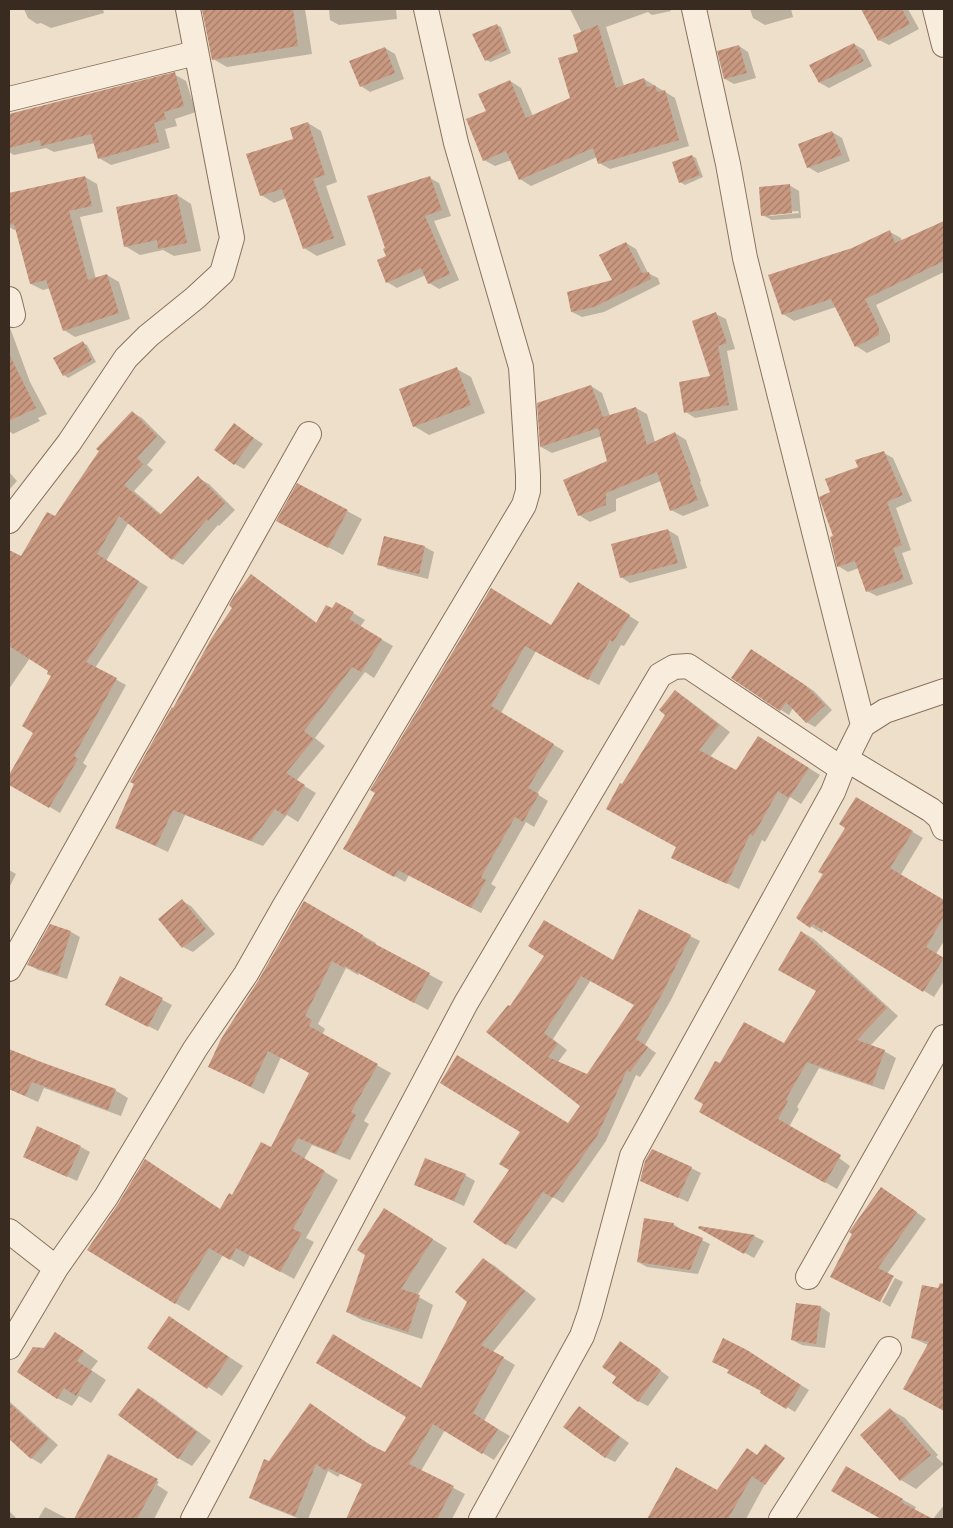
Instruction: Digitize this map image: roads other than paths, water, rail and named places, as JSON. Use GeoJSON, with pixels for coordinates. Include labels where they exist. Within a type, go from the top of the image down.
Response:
{"type":"FeatureCollection","features":[{"type":"Feature","properties":{"kind":"street"},"geometry":{"type":"LineString","coordinates":[[9,521],[68,443],[126,358],[148,336],[195,298],[222,273],[232,238],[188,9]]}},
{"type":"Feature","properties":{"kind":"street"},"geometry":{"type":"LineString","coordinates":[[9,1347],[56,1268],[106,1197],[195,1049],[246,974],[524,505],[528,491],[528,475],[521,367],[456,143],[426,9]]}},
{"type":"Feature","properties":{"kind":"street"},"geometry":{"type":"LineString","coordinates":[[694,9],[728,164],[745,258],[863,725]]}},
{"type":"Feature","properties":{"kind":"street"},"geometry":{"type":"LineString","coordinates":[[935,9],[944,45]]}},
{"type":"Feature","properties":{"kind":"street"},"geometry":{"type":"LineString","coordinates":[[9,99],[196,53]]}},
{"type":"Feature","properties":{"kind":"street"},"geometry":{"type":"LineString","coordinates":[[9,969],[309,434]]}},
{"type":"Feature","properties":{"kind":"street"},"geometry":{"type":"LineString","coordinates":[[193,1519],[466,1003],[660,675],[674,667],[688,666],[844,764],[931,810],[940,818],[944,828]]}},
{"type":"Feature","properties":{"kind":"street"},"geometry":{"type":"LineString","coordinates":[[481,1519],[582,1336],[590,1313],[632,1156],[833,792],[863,725],[886,711],[944,691]]}},
{"type":"Feature","properties":{"kind":"street"},"geometry":{"type":"LineString","coordinates":[[808,1277],[944,1037]]}},
{"type":"Feature","properties":{"kind":"street"},"geometry":{"type":"LineString","coordinates":[[9,1231],[56,1268]]}},
{"type":"Feature","properties":{"kind":"street"},"geometry":{"type":"LineString","coordinates":[[781,1519],[890,1349]]}}]}
